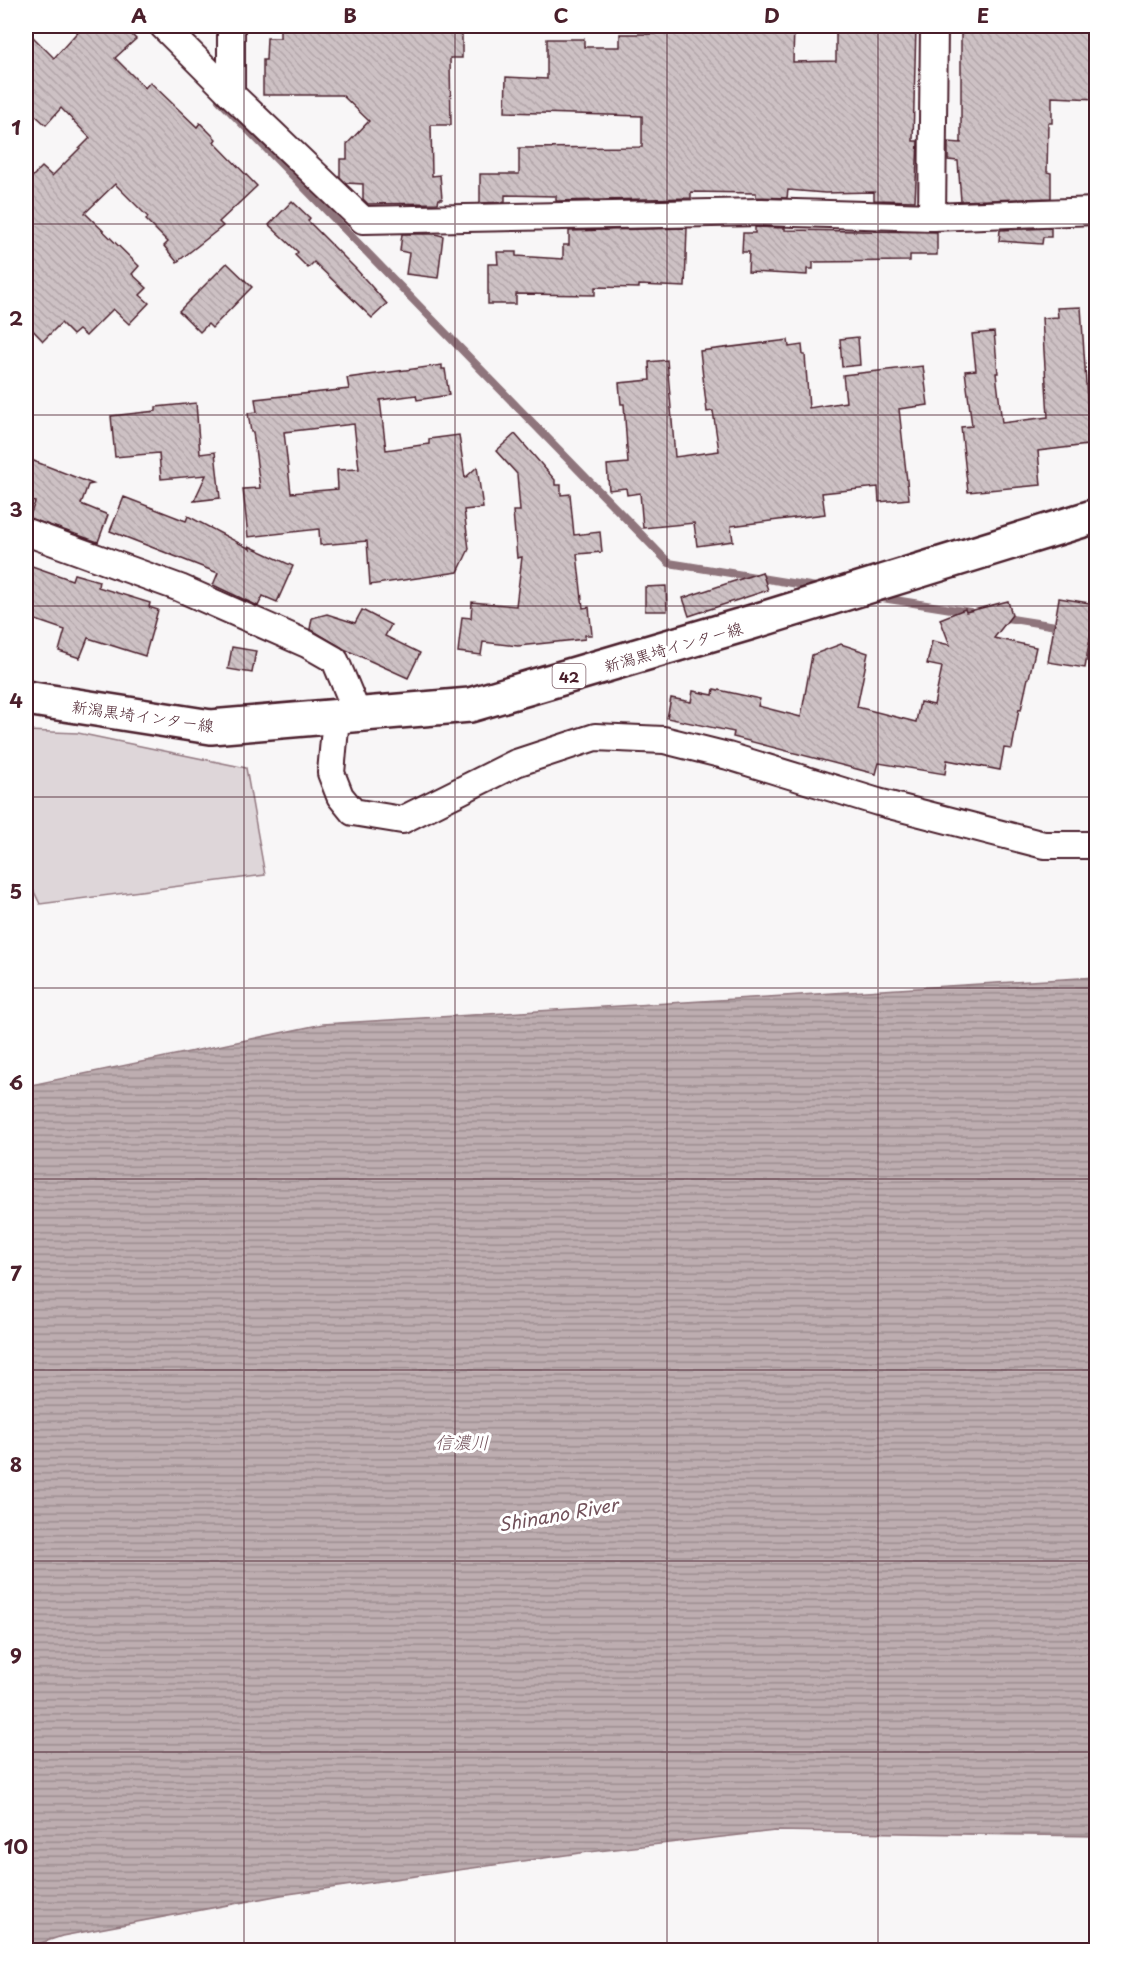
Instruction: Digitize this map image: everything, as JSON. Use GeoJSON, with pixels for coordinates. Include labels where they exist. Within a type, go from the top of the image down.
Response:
{"type":"FeatureCollection","features":[{"type":"Feature","properties":{"kind":"main road","name":"新潟黒埼インター線"},"geometry":{"type":"LineString","coordinates":[[26,698],[211,727],[470,705],[749,624],[1096,516]]}},
{"type":"Feature","properties":{"kind":"street"},"geometry":{"type":"LineString","coordinates":[[163,26],[363,220],[761,212],[932,217],[1096,211]]}},
{"type":"Feature","properties":{"kind":"street"},"geometry":{"type":"LineString","coordinates":[[231,26],[231,94]]}},
{"type":"Feature","properties":{"kind":"street"},"geometry":{"type":"LineString","coordinates":[[932,217],[934,26]]}},
{"type":"Feature","properties":{"kind":"street"},"geometry":{"type":"LineString","coordinates":[[26,532],[180,588],[307,644],[335,660],[347,716],[331,773],[340,796],[353,812],[402,819],[516,763],[595,737],[664,740],[728,756],[878,802],[1044,845],[1096,845]]}},
{"type":"Feature","properties":{"kind":"shaded area"},"geometry":{"type":"Polygon","coordinates":[[[26,731],[78,733],[246,768],[265,875],[40,904],[26,875],[26,731]]]}},
{"type":"Feature","properties":{"kind":"water","name":"信濃川"},"geometry":{"type":"Polygon","coordinates":[[[1096,977],[1096,1836],[775,1831],[580,1853],[281,1895],[62,1936],[26,1948],[26,1086],[323,1024],[1096,977]]]}},
{"type":"Feature","properties":{"kind":"building"},"geometry":{"type":"Polygon","coordinates":[[[83,26],[123,26],[136,39],[115,58],[145,88],[150,82],[197,127],[200,123],[216,139],[214,142],[257,186],[219,222],[223,226],[177,262],[164,246],[168,242],[146,220],[148,217],[115,184],[85,213],[139,266],[132,274],[147,288],[140,295],[149,303],[129,324],[113,309],[86,336],[79,330],[73,335],[61,323],[43,341],[26,323],[26,183],[42,167],[52,176],[90,138],[61,108],[46,125],[26,107],[26,30],[54,58],[83,26]]]}},
{"type":"Feature","properties":{"kind":"building"},"geometry":{"type":"Polygon","coordinates":[[[280,26],[462,26],[462,58],[450,58],[451,125],[431,125],[432,176],[440,175],[442,199],[439,199],[438,203],[368,204],[363,199],[363,184],[346,183],[340,177],[340,159],[347,159],[347,144],[369,121],[342,95],[263,95],[263,60],[266,60],[267,38],[280,38],[280,26]]]}},
{"type":"Feature","properties":{"kind":"building"},"geometry":{"type":"Polygon","coordinates":[[[655,26],[794,26],[793,62],[836,61],[836,26],[916,26],[913,141],[918,141],[915,201],[874,200],[874,192],[825,193],[788,190],[787,198],[756,197],[756,193],[691,192],[691,198],[556,201],[556,196],[505,195],[505,202],[480,203],[480,174],[519,174],[519,148],[642,147],[642,116],[505,112],[506,77],[547,79],[547,39],[584,39],[584,47],[620,47],[620,34],[655,34],[655,26]]]}},
{"type":"Feature","properties":{"kind":"building"},"geometry":{"type":"Polygon","coordinates":[[[961,26],[1096,26],[1096,99],[1052,97],[1052,123],[1048,123],[1047,172],[1051,173],[1051,198],[961,201],[958,161],[948,160],[948,142],[961,143],[961,26]]]}},
{"type":"Feature","properties":{"kind":"building"},"geometry":{"type":"Polygon","coordinates":[[[292,201],[387,304],[372,318],[314,262],[308,268],[295,255],[298,252],[269,225],[292,201]]]}},
{"type":"Feature","properties":{"kind":"building"},"geometry":{"type":"Polygon","coordinates":[[[755,227],[785,228],[785,230],[937,232],[937,255],[910,255],[910,261],[813,262],[813,269],[807,269],[807,275],[748,272],[749,252],[742,252],[743,233],[755,233],[755,227]]]}},
{"type":"Feature","properties":{"kind":"building"},"geometry":{"type":"Polygon","coordinates":[[[687,228],[685,287],[639,285],[639,288],[595,287],[595,295],[516,294],[516,304],[488,304],[488,264],[498,264],[497,252],[516,252],[516,256],[563,259],[563,245],[569,245],[569,231],[687,228]]]}},
{"type":"Feature","properties":{"kind":"building"},"geometry":{"type":"Polygon","coordinates":[[[1051,228],[1051,237],[1043,237],[1042,244],[999,241],[1000,230],[1051,228]]]}},
{"type":"Feature","properties":{"kind":"building"},"geometry":{"type":"Polygon","coordinates":[[[402,234],[443,236],[438,278],[406,274],[409,253],[400,251],[402,234]]]}},
{"type":"Feature","properties":{"kind":"building"},"geometry":{"type":"Polygon","coordinates":[[[227,263],[252,287],[212,328],[208,324],[200,332],[179,311],[227,263]]]}},
{"type":"Feature","properties":{"kind":"building"},"geometry":{"type":"Polygon","coordinates":[[[1081,307],[1088,413],[1096,412],[1096,444],[1038,451],[1041,485],[968,492],[961,427],[972,426],[965,371],[976,370],[972,334],[994,332],[1002,423],[1048,417],[1042,318],[1058,317],[1057,308],[1081,307]]]}},
{"type":"Feature","properties":{"kind":"building"},"geometry":{"type":"Polygon","coordinates":[[[858,337],[860,365],[842,367],[840,339],[858,337]]]}},
{"type":"Feature","properties":{"kind":"building"},"geometry":{"type":"Polygon","coordinates":[[[788,340],[789,347],[802,345],[803,355],[805,355],[809,408],[846,402],[843,375],[923,366],[928,405],[899,409],[909,499],[879,502],[878,487],[822,493],[825,514],[731,526],[733,541],[697,546],[694,523],[643,528],[640,493],[627,495],[626,488],[609,490],[607,465],[628,463],[624,404],[621,404],[619,383],[650,380],[649,362],[667,360],[675,457],[719,451],[713,411],[707,412],[700,351],[788,340]]]}},
{"type":"Feature","properties":{"kind":"building"},"geometry":{"type":"Polygon","coordinates":[[[442,365],[442,369],[445,369],[449,395],[417,400],[416,395],[380,400],[386,450],[429,444],[429,439],[459,435],[465,478],[477,467],[483,508],[464,510],[469,549],[458,572],[370,585],[367,541],[320,545],[319,529],[248,537],[243,489],[260,488],[253,432],[251,432],[248,413],[257,412],[255,399],[349,389],[347,378],[442,365]],[[354,424],[284,432],[291,493],[338,489],[337,470],[359,469],[354,424]]]}},
{"type":"Feature","properties":{"kind":"building"},"geometry":{"type":"Polygon","coordinates":[[[196,403],[200,454],[215,452],[220,498],[194,501],[206,475],[161,479],[159,453],[115,457],[111,416],[156,411],[156,407],[196,403]]]}},
{"type":"Feature","properties":{"kind":"building"},"geometry":{"type":"Polygon","coordinates":[[[515,434],[555,480],[555,485],[561,485],[561,495],[570,494],[574,535],[600,532],[602,552],[577,554],[583,608],[589,607],[592,635],[585,635],[585,639],[518,646],[483,642],[481,655],[458,652],[462,617],[471,618],[472,602],[516,606],[522,557],[517,558],[513,511],[520,511],[517,474],[496,451],[515,434]]]}},
{"type":"Feature","properties":{"kind":"building"},"geometry":{"type":"Polygon","coordinates":[[[26,458],[93,484],[88,485],[81,504],[108,515],[98,542],[29,518],[35,502],[26,499],[26,458]]]}},
{"type":"Feature","properties":{"kind":"building"},"geometry":{"type":"Polygon","coordinates":[[[124,497],[186,521],[188,516],[250,549],[249,546],[293,566],[277,602],[263,596],[258,606],[213,585],[218,573],[110,531],[124,497]]]}},
{"type":"Feature","properties":{"kind":"building"},"geometry":{"type":"Polygon","coordinates":[[[32,566],[72,580],[74,574],[99,581],[98,587],[150,603],[149,607],[158,610],[145,656],[88,638],[80,658],[59,651],[65,630],[30,618],[34,606],[26,603],[26,569],[30,571],[32,566]]]}},
{"type":"Feature","properties":{"kind":"building"},"geometry":{"type":"Polygon","coordinates":[[[762,572],[768,590],[689,616],[683,598],[762,572]]]}},
{"type":"Feature","properties":{"kind":"building"},"geometry":{"type":"Polygon","coordinates":[[[666,586],[667,611],[645,611],[645,587],[666,586]]]}},
{"type":"Feature","properties":{"kind":"building"},"geometry":{"type":"Polygon","coordinates":[[[1059,598],[1096,604],[1085,668],[1048,662],[1059,598]]]}},
{"type":"Feature","properties":{"kind":"building"},"geometry":{"type":"Polygon","coordinates":[[[1008,601],[1012,615],[994,638],[1036,647],[1021,710],[1019,709],[1012,749],[1004,748],[1000,770],[947,760],[945,774],[879,763],[876,774],[733,737],[734,732],[667,718],[671,698],[691,702],[693,691],[713,695],[714,689],[760,699],[758,706],[801,717],[812,655],[841,644],[868,653],[857,707],[916,722],[920,702],[934,705],[942,667],[927,664],[932,641],[950,645],[940,619],[965,609],[966,612],[1008,601]]]}},
{"type":"Feature","properties":{"kind":"building"},"geometry":{"type":"Polygon","coordinates":[[[362,610],[391,625],[385,636],[420,653],[408,678],[344,649],[310,629],[312,618],[327,614],[355,623],[362,610]]]}},
{"type":"Feature","properties":{"kind":"building"},"geometry":{"type":"Polygon","coordinates":[[[232,647],[256,651],[252,673],[228,669],[232,647]]]}},
{"type":"Feature","properties":{"kind":"waterway"},"geometry":{"type":"LineString","coordinates":[[219,100],[669,563],[822,588]]}},
{"type":"Feature","properties":{"kind":"waterway"},"geometry":{"type":"LineString","coordinates":[[876,597],[970,612]]}},
{"type":"Feature","properties":{"kind":"waterway"},"geometry":{"type":"LineString","coordinates":[[1000,617],[1062,627]]}},
{"type":"Feature","properties":{"kind":"waterway"},"geometry":{"type":"LineString","coordinates":[[1083,631],[1096,633]]}},
{"type":"Feature","properties":{"kind":"water label","name":"Shinano River"},"geometry":{"type":"Point","coordinates":[558,1514]}}]}
